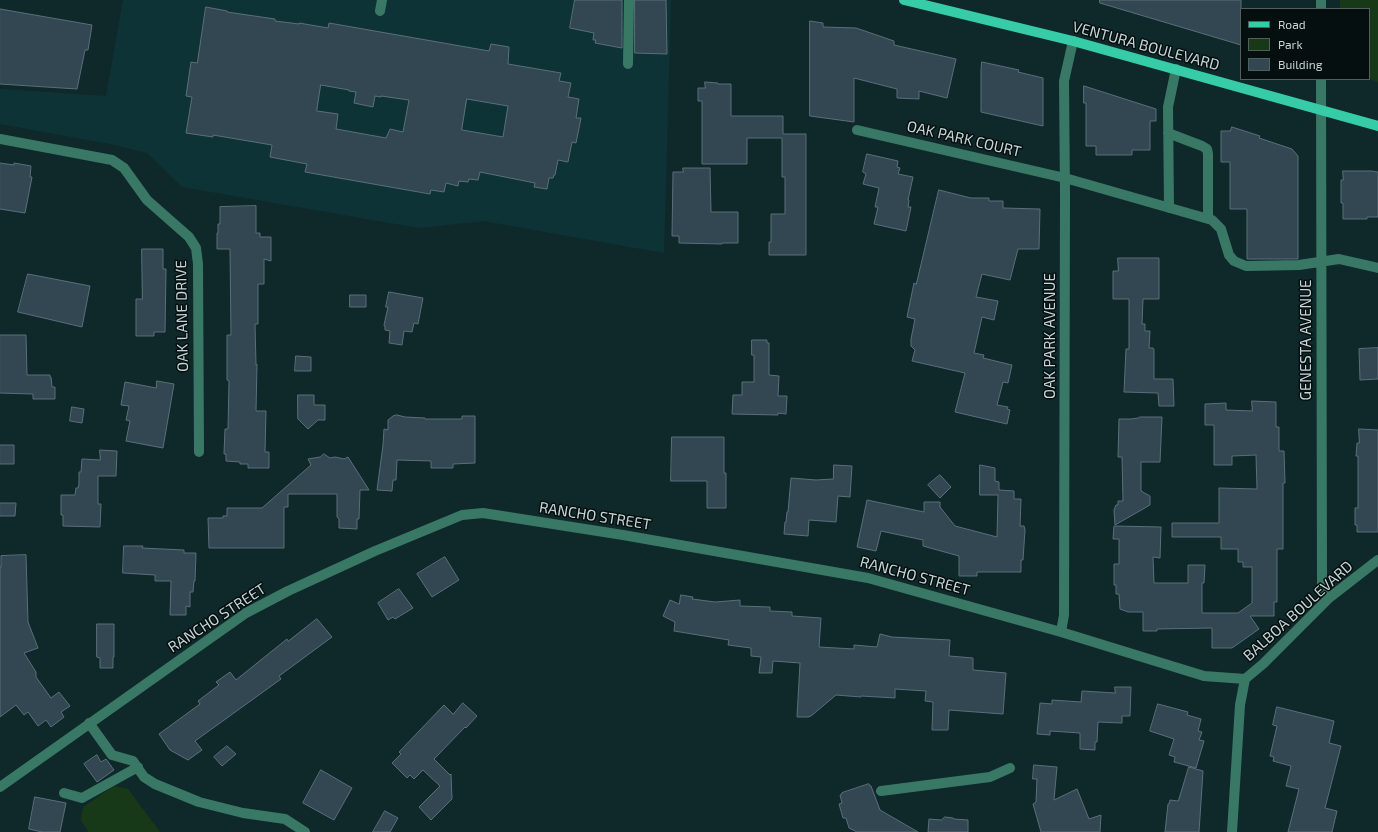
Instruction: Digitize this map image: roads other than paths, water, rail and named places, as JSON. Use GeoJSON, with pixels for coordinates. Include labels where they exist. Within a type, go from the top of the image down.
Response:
{"type":"FeatureCollection","features":[{"type":"Feature","properties":{"kind":"main road","name":"VENTURA BOULEVARD"},"geometry":{"type":"LineString","coordinates":[[904,0],[1073,41],[1378,126]]}},
{"type":"Feature","properties":{"kind":"street"},"geometry":{"type":"LineString","coordinates":[[380,12],[382,0]]}},
{"type":"Feature","properties":{"kind":"street"},"geometry":{"type":"LineString","coordinates":[[628,64],[629,0]]}},
{"type":"Feature","properties":{"kind":"street","name":"OAK PARK AVENUE"},"geometry":{"type":"LineString","coordinates":[[1061,632],[1064,615],[1064,80],[1073,41]]}},
{"type":"Feature","properties":{"kind":"street"},"geometry":{"type":"LineString","coordinates":[[1169,208],[1168,107],[1176,69]]}},
{"type":"Feature","properties":{"kind":"street","name":"GENESTA AVENUE"},"geometry":{"type":"LineString","coordinates":[[1321,80],[1322,587],[1330,598]]}},
{"type":"Feature","properties":{"kind":"street","name":"OAK PARK COURT"},"geometry":{"type":"LineString","coordinates":[[857,130],[1065,178],[1208,219]]}},
{"type":"Feature","properties":{"kind":"street"},"geometry":{"type":"LineString","coordinates":[[1168,133],[1207,149],[1208,219],[1212,220],[1221,229],[1229,255],[1234,261],[1246,266],[1298,266],[1339,259],[1378,268]]}},
{"type":"Feature","properties":{"kind":"street","name":"OAK LANE DRIVE"},"geometry":{"type":"LineString","coordinates":[[0,139],[112,160],[124,168],[147,200],[182,230],[189,237],[196,248],[198,264],[199,452]]}},
{"type":"Feature","properties":{"kind":"street","name":"RANCHO STREET"},"geometry":{"type":"LineString","coordinates":[[0,787],[246,613],[288,591],[374,551],[462,515],[483,513],[617,534],[868,578],[1061,632],[1204,676],[1245,679]]}},
{"type":"Feature","properties":{"kind":"street","name":"BALBOA BOULEVARD"},"geometry":{"type":"LineString","coordinates":[[1232,832],[1240,706],[1245,679],[1263,664],[1330,598],[1378,560]]}},
{"type":"Feature","properties":{"kind":"street"},"geometry":{"type":"LineString","coordinates":[[89,723],[112,755],[133,761],[144,777],[155,784],[199,802],[243,813],[266,815],[285,819],[305,832]]}},
{"type":"Feature","properties":{"kind":"street"},"geometry":{"type":"LineString","coordinates":[[64,793],[82,798],[138,767]]}},
{"type":"Feature","properties":{"kind":"street"},"geometry":{"type":"LineString","coordinates":[[881,791],[990,777],[1010,768]]}}]}
